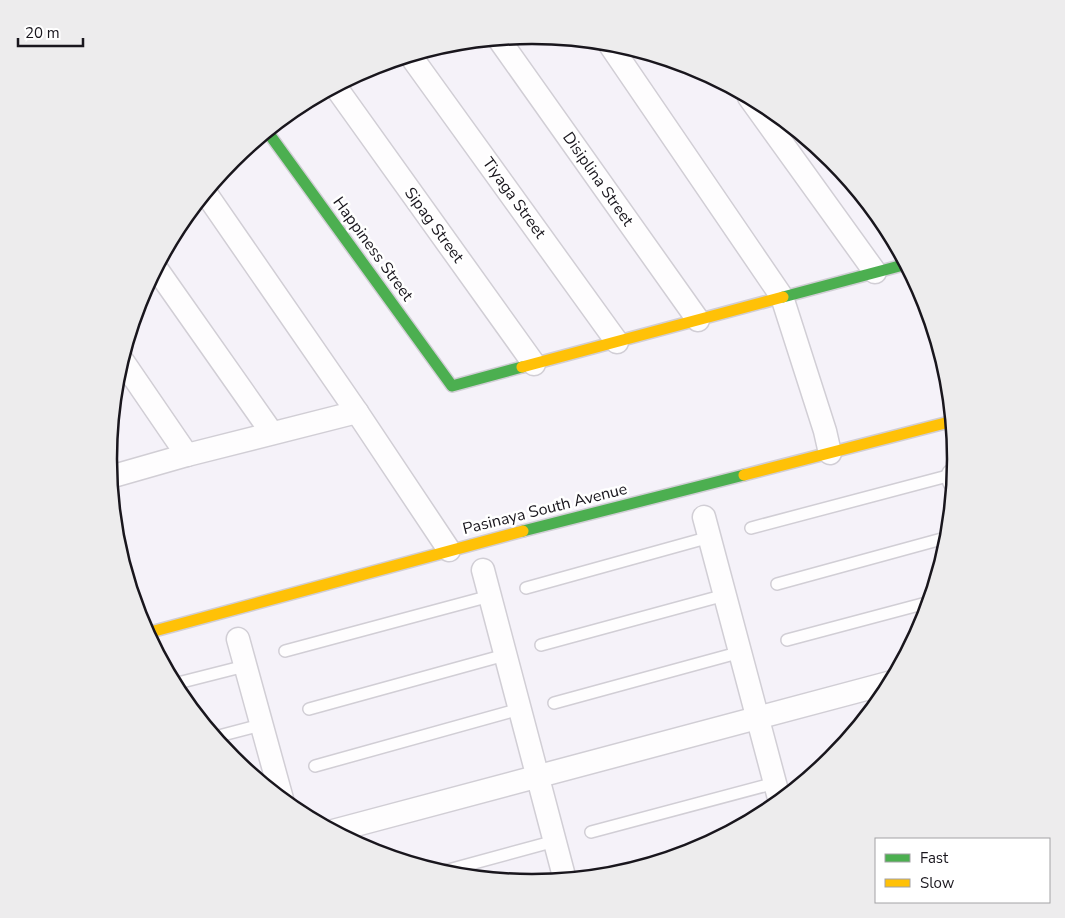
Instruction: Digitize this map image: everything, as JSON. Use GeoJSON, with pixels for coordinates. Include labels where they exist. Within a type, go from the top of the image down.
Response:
{"type":"FeatureCollection","features":[{"type":"Feature","properties":{"kind":"street","name":"Disiplina Street"},"geometry":{"type":"LineString","coordinates":[[503,45],[698,320]]}},
{"type":"Feature","properties":{"kind":"street"},"geometry":{"type":"LineString","coordinates":[[615,52],[782,297],[825,431],[830,453]]}},
{"type":"Feature","properties":{"kind":"street","name":"Tiyaga Street"},"geometry":{"type":"LineString","coordinates":[[414,61],[617,342]]}},
{"type":"Feature","properties":{"kind":"street","name":"Sipag Street"},"geometry":{"type":"LineString","coordinates":[[339,92],[534,364]]}},
{"type":"Feature","properties":{"kind":"street"},"geometry":{"type":"LineString","coordinates":[[763,114],[876,272]]}},
{"type":"Feature","properties":{"kind":"street","name":"Happiness Street"},"geometry":{"type":"LineString","coordinates":[[271,137],[452,386],[534,364]]}},
{"type":"Feature","properties":{"kind":"street"},"geometry":{"type":"LineString","coordinates":[[209,198],[357,412],[449,550]]}},
{"type":"Feature","properties":{"kind":"street"},"geometry":{"type":"LineString","coordinates":[[534,364],[900,266]]}},
{"type":"Feature","properties":{"kind":"street"},"geometry":{"type":"LineString","coordinates":[[160,274],[272,433]]}},
{"type":"Feature","properties":{"kind":"street"},"geometry":{"type":"LineString","coordinates":[[127,368],[187,455]]}},
{"type":"Feature","properties":{"kind":"street"},"geometry":{"type":"LineString","coordinates":[[118,475],[187,455],[357,412]]}},
{"type":"Feature","properties":{"kind":"street","name":"Pasinaya South Avenue"},"geometry":{"type":"LineString","coordinates":[[155,631],[449,550],[946,423]]}},
{"type":"Feature","properties":{"kind":"street"},"geometry":{"type":"LineString","coordinates":[[707,527],[778,792]]}},
{"type":"Feature","properties":{"kind":"street"},"geometry":{"type":"LineString","coordinates":[[483,570],[563,873]]}},
{"type":"Feature","properties":{"kind":"street"},"geometry":{"type":"LineString","coordinates":[[238,639],[275,784]]}},
{"type":"Feature","properties":{"kind":"street"},"geometry":{"type":"LineString","coordinates":[[343,828],[881,685]]}},
{"type":"Feature","properties":{"kind":"lane"},"geometry":{"type":"LineString","coordinates":[[751,528],[947,479]]}},
{"type":"Feature","properties":{"kind":"lane"},"geometry":{"type":"LineString","coordinates":[[526,588],[707,527]]}},
{"type":"Feature","properties":{"kind":"lane"},"geometry":{"type":"LineString","coordinates":[[777,584],[940,539]]}},
{"type":"Feature","properties":{"kind":"lane"},"geometry":{"type":"LineString","coordinates":[[541,645],[725,594]]}},
{"type":"Feature","properties":{"kind":"lane"},"geometry":{"type":"LineString","coordinates":[[284,651],[490,596]]}},
{"type":"Feature","properties":{"kind":"lane"},"geometry":{"type":"LineString","coordinates":[[787,640],[921,604]]}},
{"type":"Feature","properties":{"kind":"lane"},"geometry":{"type":"LineString","coordinates":[[554,704],[740,652]]}},
{"type":"Feature","properties":{"kind":"lane"},"geometry":{"type":"LineString","coordinates":[[309,709],[505,655]]}},
{"type":"Feature","properties":{"kind":"lane"},"geometry":{"type":"LineString","coordinates":[[182,682],[245,666]]}},
{"type":"Feature","properties":{"kind":"lane"},"geometry":{"type":"LineString","coordinates":[[315,766],[520,709]]}},
{"type":"Feature","properties":{"kind":"lane"},"geometry":{"type":"LineString","coordinates":[[222,735],[261,725]]}},
{"type":"Feature","properties":{"kind":"lane"},"geometry":{"type":"LineString","coordinates":[[591,832],[778,792]]}},
{"type":"Feature","properties":{"kind":"lane"},"geometry":{"type":"LineString","coordinates":[[458,867],[555,841]]}},
{"type":"Feature","properties":{"kind":"traffic: fast"},"geometry":{"type":"LineString","coordinates":[[271,137],[452,386],[522,367]]}},
{"type":"Feature","properties":{"kind":"traffic: fast"},"geometry":{"type":"LineString","coordinates":[[783,297],[900,266]]}},
{"type":"Feature","properties":{"kind":"traffic: fast"},"geometry":{"type":"LineString","coordinates":[[523,531],[744,475]]}},
{"type":"Feature","properties":{"kind":"traffic: slow"},"geometry":{"type":"LineString","coordinates":[[522,367],[783,297]]}},
{"type":"Feature","properties":{"kind":"traffic: slow"},"geometry":{"type":"LineString","coordinates":[[744,475],[946,423]]}},
{"type":"Feature","properties":{"kind":"traffic: slow"},"geometry":{"type":"LineString","coordinates":[[155,631],[523,531]]}}]}
